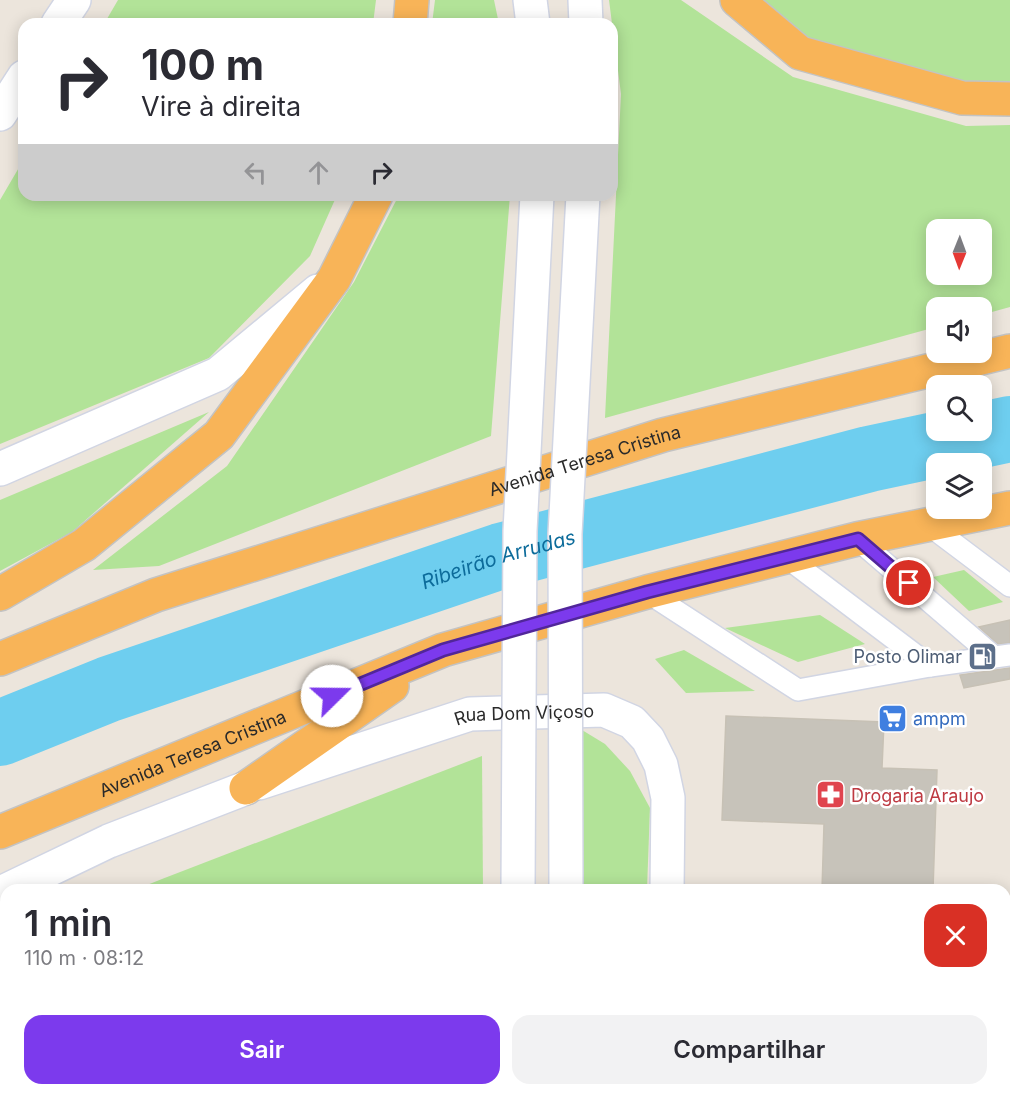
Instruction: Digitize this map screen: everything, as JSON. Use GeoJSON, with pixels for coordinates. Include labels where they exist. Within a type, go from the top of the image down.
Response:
{"type":"FeatureCollection","features":[{"type":"Feature","properties":{"kind":"highway"},"geometry":{"type":"LineString","coordinates":[[410,18],[412,0]]}},
{"type":"Feature","properties":{"kind":"highway"},"geometry":{"type":"LineString","coordinates":[[736,0],[800,53],[962,98],[1010,99]]}},
{"type":"Feature","properties":{"kind":"highway"},"geometry":{"type":"LineString","coordinates":[[0,594],[84,545],[219,435],[334,279],[373,201]]}},
{"type":"Feature","properties":{"kind":"highway","name":"Avenida Teresa Cristina"},"geometry":{"type":"LineString","coordinates":[[0,659],[156,595],[663,435],[1010,351]]}},
{"type":"Feature","properties":{"kind":"highway","name":"Avenida Teresa Cristina"},"geometry":{"type":"LineString","coordinates":[[0,832],[443,650],[647,592],[786,557],[858,539],[1010,508]]}},
{"type":"Feature","properties":{"kind":"highway"},"geometry":{"type":"LineString","coordinates":[[246,788],[443,650]]}},
{"type":"Feature","properties":{"kind":"main road"},"geometry":{"type":"LineString","coordinates":[[62,18],[74,0]]}},
{"type":"Feature","properties":{"kind":"main road"},"geometry":{"type":"LineString","coordinates":[[530,0],[532,18]]}},
{"type":"Feature","properties":{"kind":"main road"},"geometry":{"type":"LineString","coordinates":[[585,0],[586,18]]}},
{"type":"Feature","properties":{"kind":"main road"},"geometry":{"type":"LineString","coordinates":[[0,114],[18,86]]}},
{"type":"Feature","properties":{"kind":"main road"},"geometry":{"type":"LineString","coordinates":[[518,884],[520,531],[537,201]]}},
{"type":"Feature","properties":{"kind":"main road"},"geometry":{"type":"LineString","coordinates":[[566,884],[566,534],[583,201]]}},
{"type":"Feature","properties":{"kind":"main road"},"geometry":{"type":"LineString","coordinates":[[0,469],[218,374],[334,279]]}},
{"type":"Feature","properties":{"kind":"main road","name":"Rua Dom Viçoso"},"geometry":{"type":"LineString","coordinates":[[19,884],[109,841],[246,788],[470,714],[604,710],[632,722],[648,740],[662,765],[668,798],[666,884]]}},
{"type":"Feature","properties":{"kind":"lane"},"geometry":{"type":"LineString","coordinates":[[929,525],[1010,586]]}},
{"type":"Feature","properties":{"kind":"lane"},"geometry":{"type":"LineString","coordinates":[[858,539],[1002,655]]}},
{"type":"Feature","properties":{"kind":"lane"},"geometry":{"type":"LineString","coordinates":[[786,557],[930,666]]}},
{"type":"Feature","properties":{"kind":"lane"},"geometry":{"type":"LineString","coordinates":[[647,592],[798,690],[1002,655]]}},
{"type":"Feature","properties":{"kind":"green space"},"geometry":{"type":"Polygon","coordinates":[[[118,0],[376,0],[374,18],[108,18],[118,0]]]}},
{"type":"Feature","properties":{"kind":"green space"},"geometry":{"type":"Polygon","coordinates":[[[435,0],[494,0],[498,18],[433,18],[435,0]]]}},
{"type":"Feature","properties":{"kind":"green space"},"geometry":{"type":"Polygon","coordinates":[[[609,0],[681,0],[793,77],[966,126],[1010,125],[1010,307],[992,312],[992,297],[926,297],[926,330],[605,418],[616,201],[618,201],[621,94],[618,70],[618,18],[611,18],[609,0]]]}},
{"type":"Feature","properties":{"kind":"green space"},"geometry":{"type":"Polygon","coordinates":[[[757,0],[1010,0],[1010,85],[965,86],[805,39],[757,0]]]}},
{"type":"Feature","properties":{"kind":"green space"},"geometry":{"type":"Polygon","coordinates":[[[18,169],[18,201],[334,201],[310,256],[209,358],[0,444],[0,200],[18,169]]]}},
{"type":"Feature","properties":{"kind":"green space"},"geometry":{"type":"Polygon","coordinates":[[[396,201],[510,201],[491,436],[159,566],[93,570],[227,466],[354,282],[396,201]]]}},
{"type":"Feature","properties":{"kind":"green space"},"geometry":{"type":"Polygon","coordinates":[[[209,412],[72,532],[0,571],[0,500],[209,412]]]}},
{"type":"Feature","properties":{"kind":"green space"},"geometry":{"type":"Polygon","coordinates":[[[964,570],[1003,602],[969,611],[933,577],[964,570]]]}},
{"type":"Feature","properties":{"kind":"green space"},"geometry":{"type":"Polygon","coordinates":[[[820,615],[865,644],[798,662],[725,628],[820,615]]]}},
{"type":"Feature","properties":{"kind":"green space"},"geometry":{"type":"Polygon","coordinates":[[[684,650],[755,691],[686,693],[655,659],[684,650]]]}},
{"type":"Feature","properties":{"kind":"green space"},"geometry":{"type":"Polygon","coordinates":[[[582,730],[605,744],[630,771],[650,808],[647,884],[578,884],[582,730]]]}},
{"type":"Feature","properties":{"kind":"green space"},"geometry":{"type":"Polygon","coordinates":[[[482,756],[483,884],[150,884],[482,756]]]}},
{"type":"Feature","properties":{"kind":"building"},"geometry":{"type":"Polygon","coordinates":[[[1010,620],[1010,643],[998,644],[979,627],[1010,620]]]}},
{"type":"Feature","properties":{"kind":"building"},"geometry":{"type":"Polygon","coordinates":[[[1010,668],[1010,679],[964,688],[960,675],[1010,668]]]}},
{"type":"Feature","properties":{"kind":"building","name":"Drogaria Araujo"},"geometry":{"type":"Polygon","coordinates":[[[726,716],[884,722],[882,768],[937,770],[933,884],[822,884],[824,824],[722,820],[726,716]]]}},
{"type":"Feature","properties":{"kind":"waterway","name":"Ribeirão Arrudas"},"geometry":{"type":"LineString","coordinates":[[0,733],[109,689],[501,556],[869,459],[1010,429]]}},
{"type":"Feature","properties":{"kind":"place","name":"Posto Olimar"},"geometry":{"type":"Point","coordinates":[983,656]}},
{"type":"Feature","properties":{"kind":"place","name":"ampm"},"geometry":{"type":"Point","coordinates":[892,718]}},
{"type":"Feature","properties":{"kind":"place","name":"Drogaria Araujo"},"geometry":{"type":"Point","coordinates":[830,795]}},
{"type":"Feature","properties":{"kind":"route"},"geometry":{"type":"LineString","coordinates":[[332,696],[443,650],[647,592],[858,539],[909,583]]}}]}
